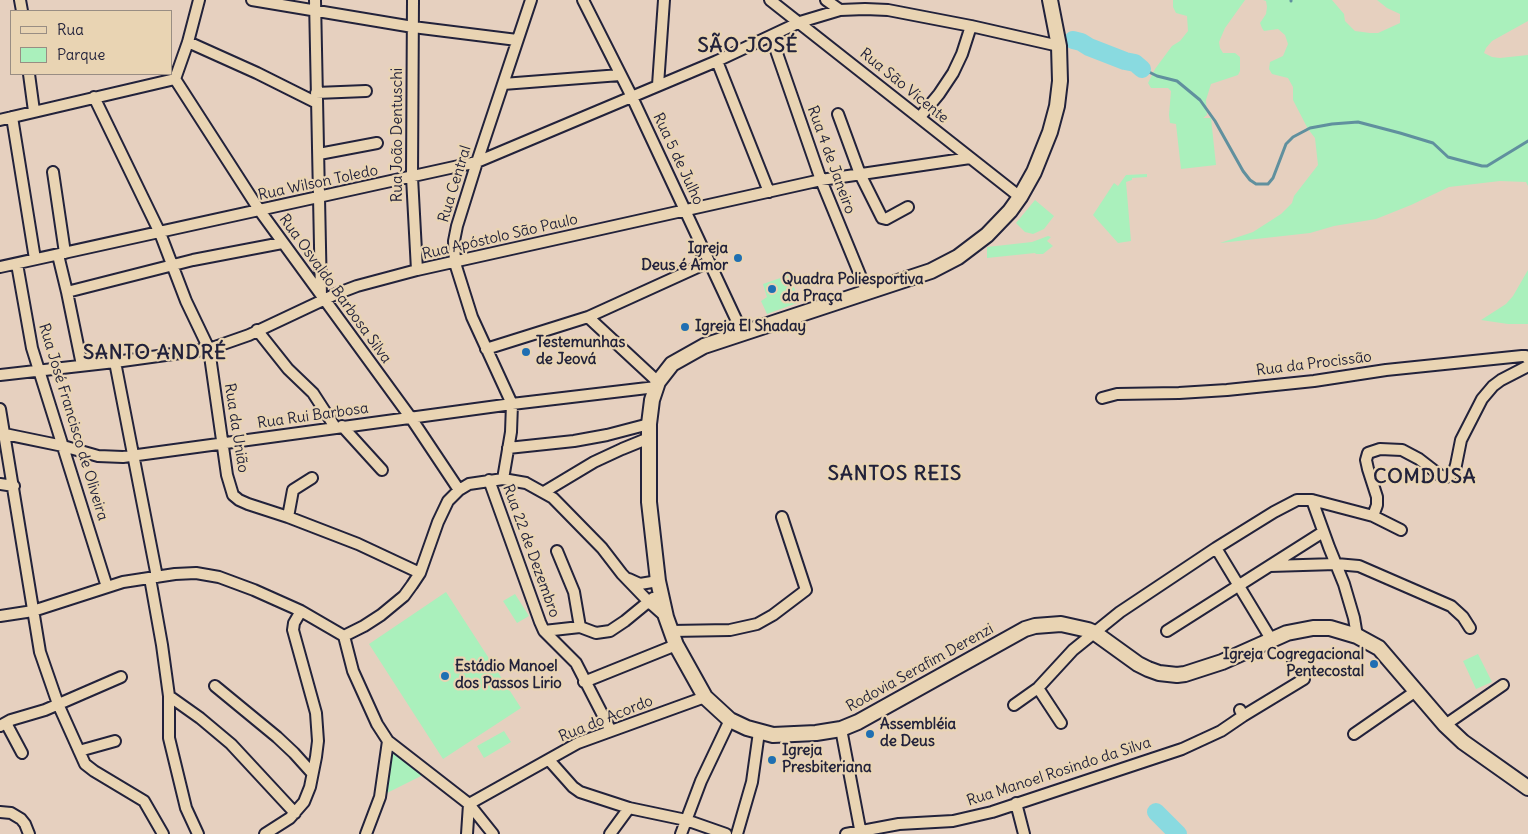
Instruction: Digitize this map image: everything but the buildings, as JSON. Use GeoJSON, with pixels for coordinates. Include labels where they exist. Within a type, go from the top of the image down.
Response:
{"type":"FeatureCollection","features":[{"type":"Feature","properties":{"kind":"main road","name":"Rodovia Serafim Derenzi"},"geometry":{"type":"LineString","coordinates":[[1050,0],[1059,46],[1060,81],[1057,106],[1050,132],[1034,172],[1010,211],[987,235],[958,257],[931,271],[704,346],[680,358],[666,370],[657,384],[652,400],[649,424],[650,502],[659,587],[666,617],[676,645],[705,696],[730,720],[759,732],[793,735],[841,729],[865,718],[1025,629],[1048,624],[1060,624],[1095,633],[1138,664],[1159,673],[1177,675],[1222,662],[1265,642]]}},
{"type":"Feature","properties":{"kind":"main road"},"geometry":{"type":"LineString","coordinates":[[1265,642],[1287,633],[1313,628],[1330,628],[1357,636],[1379,648],[1445,724],[1471,748],[1528,788]]}},
{"type":"Feature","properties":{"kind":"street"},"geometry":{"type":"LineString","coordinates":[[0,120],[175,79],[188,42],[199,0]]}},
{"type":"Feature","properties":{"kind":"street"},"geometry":{"type":"LineString","coordinates":[[252,0],[413,27],[516,40]]}},
{"type":"Feature","properties":{"kind":"street"},"geometry":{"type":"LineString","coordinates":[[315,0],[322,297]]}},
{"type":"Feature","properties":{"kind":"street","name":"Rua João Dentuschi"},"geometry":{"type":"LineString","coordinates":[[413,0],[412,178],[417,270]]}},
{"type":"Feature","properties":{"kind":"street","name":"Rua Central"},"geometry":{"type":"LineString","coordinates":[[512,404],[472,316],[455,263],[454,241],[476,162],[531,0]]}},
{"type":"Feature","properties":{"kind":"street","name":"Rua 5 de Julho"},"geometry":{"type":"LineString","coordinates":[[583,0],[632,97],[742,332]]}},
{"type":"Feature","properties":{"kind":"street"},"geometry":{"type":"LineString","coordinates":[[658,85],[664,0]]}},
{"type":"Feature","properties":{"kind":"street","name":"Rua São Vicente"},"geometry":{"type":"LineString","coordinates":[[770,0],[1020,197]]}},
{"type":"Feature","properties":{"kind":"street"},"geometry":{"type":"LineString","coordinates":[[826,0],[845,6],[888,10],[971,26],[1059,46]]}},
{"type":"Feature","properties":{"kind":"street"},"geometry":{"type":"LineString","coordinates":[[800,22],[845,6]]}},
{"type":"Feature","properties":{"kind":"street","name":"Rua Wilson Toledo"},"geometry":{"type":"LineString","coordinates":[[0,267],[412,178],[476,162],[716,61],[800,22]]}},
{"type":"Feature","properties":{"kind":"street"},"geometry":{"type":"LineString","coordinates":[[920,117],[953,73],[962,54],[971,26]]}},
{"type":"Feature","properties":{"kind":"street","name":"Rua 4 de Janeiro"},"geometry":{"type":"LineString","coordinates":[[771,36],[821,180],[867,292]]}},
{"type":"Feature","properties":{"kind":"street"},"geometry":{"type":"LineString","coordinates":[[188,42],[317,98],[366,91]]}},
{"type":"Feature","properties":{"kind":"street"},"geometry":{"type":"LineString","coordinates":[[716,61],[769,192]]}},
{"type":"Feature","properties":{"kind":"street"},"geometry":{"type":"LineString","coordinates":[[29,75],[34,111]]}},
{"type":"Feature","properties":{"kind":"street"},"geometry":{"type":"LineString","coordinates":[[503,84],[620,75]]}},
{"type":"Feature","properties":{"kind":"street","name":"Rua Osvaldo Barbosa Silva"},"geometry":{"type":"LineString","coordinates":[[175,79],[282,243],[411,418],[459,490]]}},
{"type":"Feature","properties":{"kind":"street","name":"Rua da União"},"geometry":{"type":"LineString","coordinates":[[94,97],[160,233],[186,301],[209,350],[227,475],[234,495],[239,500],[248,504],[358,544],[420,572]]}},
{"type":"Feature","properties":{"kind":"street"},"geometry":{"type":"LineString","coordinates":[[838,114],[860,174],[883,219],[908,207]]}},
{"type":"Feature","properties":{"kind":"street"},"geometry":{"type":"LineString","coordinates":[[12,117],[35,259]]}},
{"type":"Feature","properties":{"kind":"street"},"geometry":{"type":"LineString","coordinates":[[319,154],[377,143]]}},
{"type":"Feature","properties":{"kind":"street"},"geometry":{"type":"LineString","coordinates":[[821,180],[970,158]]}},
{"type":"Feature","properties":{"kind":"street"},"geometry":{"type":"LineString","coordinates":[[53,172],[67,292],[82,365]]}},
{"type":"Feature","properties":{"kind":"street","name":"Rua Apóstolo São Paulo"},"geometry":{"type":"LineString","coordinates":[[0,375],[209,350],[249,334],[322,297],[357,286],[417,270],[821,180]]}},
{"type":"Feature","properties":{"kind":"street"},"geometry":{"type":"LineString","coordinates":[[67,292],[226,253],[282,243]]}},
{"type":"Feature","properties":{"kind":"street"},"geometry":{"type":"LineString","coordinates":[[486,349],[588,317],[709,262]]}},
{"type":"Feature","properties":{"kind":"street","name":"Rua José Francisco de Oliveira"},"geometry":{"type":"LineString","coordinates":[[17,264],[32,348],[107,587]]}},
{"type":"Feature","properties":{"kind":"street"},"geometry":{"type":"LineString","coordinates":[[588,317],[657,384]]}},
{"type":"Feature","properties":{"kind":"street"},"geometry":{"type":"LineString","coordinates":[[257,330],[288,369],[313,393],[339,427],[382,470]]}},
{"type":"Feature","properties":{"kind":"street","name":"Rua da Procissão"},"geometry":{"type":"LineString","coordinates":[[1102,398],[1117,394],[1179,394],[1227,390],[1314,381],[1386,370],[1522,356],[1526,356],[1528,359]]}},
{"type":"Feature","properties":{"kind":"street"},"geometry":{"type":"LineString","coordinates":[[115,362],[134,456],[153,577],[169,696],[170,738],[186,808],[198,834]]}},
{"type":"Feature","properties":{"kind":"street"},"geometry":{"type":"LineString","coordinates":[[1373,516],[1377,505],[1377,497],[1366,460],[1368,453],[1380,449],[1402,450],[1419,458],[1440,476],[1446,477],[1451,475],[1454,472],[1461,440],[1482,399],[1501,380],[1528,366]]}},
{"type":"Feature","properties":{"kind":"street","name":"Rua Rui Barbosa"},"geometry":{"type":"LineString","coordinates":[[2,434],[63,446],[98,456],[134,456],[657,384]]}},
{"type":"Feature","properties":{"kind":"street"},"geometry":{"type":"LineString","coordinates":[[503,479],[511,432],[512,404]]}},
{"type":"Feature","properties":{"kind":"street"},"geometry":{"type":"LineString","coordinates":[[0,409],[2,434],[14,486],[32,610],[42,661],[58,704],[79,751],[89,767],[144,801],[163,834]]}},
{"type":"Feature","properties":{"kind":"street"},"geometry":{"type":"LineString","coordinates":[[508,448],[559,443],[649,424]]}},
{"type":"Feature","properties":{"kind":"street"},"geometry":{"type":"LineString","coordinates":[[544,492],[594,462],[622,448],[649,438]]}},
{"type":"Feature","properties":{"kind":"street"},"geometry":{"type":"LineString","coordinates":[[288,517],[293,490],[312,478]]}},
{"type":"Feature","properties":{"kind":"street"},"geometry":{"type":"LineString","coordinates":[[344,636],[381,615],[404,596],[420,572],[438,522],[448,501],[459,490],[469,484],[503,479],[526,483],[544,492],[567,511],[602,548],[622,574],[666,617]]}},
{"type":"Feature","properties":{"kind":"street","name":"Rua 22 de Dezembro"},"geometry":{"type":"LineString","coordinates":[[489,480],[521,573],[544,631],[576,663],[611,732]]}},
{"type":"Feature","properties":{"kind":"street"},"geometry":{"type":"LineString","coordinates":[[0,484],[14,486]]}},
{"type":"Feature","properties":{"kind":"street"},"geometry":{"type":"LineString","coordinates":[[1310,499],[1344,584],[1357,636]]}},
{"type":"Feature","properties":{"kind":"street"},"geometry":{"type":"LineString","coordinates":[[1014,705],[1038,688],[1068,656],[1120,612],[1216,548],[1297,500],[1310,499],[1373,516],[1401,530]]}},
{"type":"Feature","properties":{"kind":"street"},"geometry":{"type":"LineString","coordinates":[[671,631],[730,630],[757,624],[773,615],[806,590],[782,516]]}},
{"type":"Feature","properties":{"kind":"street"},"geometry":{"type":"LineString","coordinates":[[1166,631],[1323,532]]}},
{"type":"Feature","properties":{"kind":"street"},"geometry":{"type":"LineString","coordinates":[[1216,548],[1239,584],[1265,642]]}},
{"type":"Feature","properties":{"kind":"street"},"geometry":{"type":"LineString","coordinates":[[557,551],[574,592],[580,627]]}},
{"type":"Feature","properties":{"kind":"street"},"geometry":{"type":"LineString","coordinates":[[1270,566],[1336,564],[1359,566],[1451,606],[1470,628]]}},
{"type":"Feature","properties":{"kind":"street"},"geometry":{"type":"LineString","coordinates":[[0,616],[32,610],[107,587],[153,577],[196,573],[219,578],[254,590],[301,611],[344,636],[353,671],[377,724],[388,741],[469,804],[493,834]]}},
{"type":"Feature","properties":{"kind":"street"},"geometry":{"type":"LineString","coordinates":[[544,631],[580,627],[596,633],[610,631],[625,621],[648,601],[659,587],[634,582],[622,574]]}},
{"type":"Feature","properties":{"kind":"street"},"geometry":{"type":"LineString","coordinates":[[265,834],[295,813],[304,802],[310,787],[318,741],[316,713],[293,630],[294,623],[301,611]]}},
{"type":"Feature","properties":{"kind":"street"},"geometry":{"type":"LineString","coordinates":[[584,682],[676,645]]}},
{"type":"Feature","properties":{"kind":"street"},"geometry":{"type":"LineString","coordinates":[[22,753],[3,724],[37,713],[120,676]]}},
{"type":"Feature","properties":{"kind":"street","name":"Rua Manoel Rosindo da Silva"},"geometry":{"type":"LineString","coordinates":[[846,834],[899,824],[953,821],[992,812],[1076,785],[1182,749],[1221,730],[1242,713],[1304,679]]}},
{"type":"Feature","properties":{"kind":"street"},"geometry":{"type":"LineString","coordinates":[[1445,724],[1504,684]]}},
{"type":"Feature","properties":{"kind":"street"},"geometry":{"type":"LineString","coordinates":[[216,686],[283,742],[312,773]]}},
{"type":"Feature","properties":{"kind":"street"},"geometry":{"type":"LineString","coordinates":[[1038,688],[1061,723]]}},
{"type":"Feature","properties":{"kind":"street"},"geometry":{"type":"LineString","coordinates":[[1354,734],[1416,691]]}},
{"type":"Feature","properties":{"kind":"street"},"geometry":{"type":"LineString","coordinates":[[169,696],[200,718],[231,744],[295,813]]}},
{"type":"Feature","properties":{"kind":"street","name":"Rua do Acordo"},"geometry":{"type":"LineString","coordinates":[[469,804],[578,743],[705,696]]}},
{"type":"Feature","properties":{"kind":"street"},"geometry":{"type":"LineString","coordinates":[[681,834],[701,781],[730,720]]}},
{"type":"Feature","properties":{"kind":"street"},"geometry":{"type":"LineString","coordinates":[[841,729],[861,832]]}},
{"type":"Feature","properties":{"kind":"street"},"geometry":{"type":"LineString","coordinates":[[737,834],[752,782],[759,732]]}},
{"type":"Feature","properties":{"kind":"street"},"geometry":{"type":"LineString","coordinates":[[79,751],[115,741]]}},
{"type":"Feature","properties":{"kind":"street"},"geometry":{"type":"LineString","coordinates":[[366,834],[380,797],[388,741]]}},
{"type":"Feature","properties":{"kind":"street"},"geometry":{"type":"LineString","coordinates":[[549,760],[573,787],[580,792],[629,808],[686,820],[726,834]]}},
{"type":"Feature","properties":{"kind":"street"},"geometry":{"type":"LineString","coordinates":[[1016,803],[1024,834]]}},
{"type":"Feature","properties":{"kind":"street"},"geometry":{"type":"LineString","coordinates":[[467,834],[469,804]]}},
{"type":"Feature","properties":{"kind":"street"},"geometry":{"type":"LineString","coordinates":[[610,834],[629,808]]}},
{"type":"Feature","properties":{"kind":"street"},"geometry":{"type":"LineString","coordinates":[[0,812],[11,813],[21,819],[29,834]]}},
{"type":"Feature","properties":{"kind":"green space"},"geometry":{"type":"Polygon","coordinates":[[[1173,0],[1245,0],[1225,28],[1219,42],[1223,53],[1235,53],[1240,57],[1240,71],[1238,75],[1211,84],[1206,100],[1207,115],[1203,118],[1211,118],[1216,165],[1181,169],[1176,124],[1170,123],[1171,91],[1168,88],[1151,88],[1148,83],[1155,69],[1172,46],[1180,41],[1188,31],[1187,16],[1176,13],[1173,7],[1173,0]]]}},
{"type":"Feature","properties":{"kind":"green space"},"geometry":{"type":"Polygon","coordinates":[[[1263,0],[1332,0],[1344,14],[1345,21],[1355,31],[1378,33],[1400,23],[1400,14],[1387,8],[1377,0],[1528,0],[1528,21],[1492,41],[1484,53],[1500,58],[1528,55],[1528,186],[1526,182],[1500,181],[1449,187],[1376,219],[1334,226],[1310,233],[1220,243],[1253,232],[1281,214],[1292,203],[1294,196],[1318,165],[1315,138],[1308,129],[1293,100],[1293,87],[1288,78],[1272,74],[1269,69],[1270,62],[1283,56],[1288,44],[1285,35],[1278,29],[1264,31],[1262,28],[1260,23],[1266,14],[1267,7],[1266,1],[1263,0]]]}},
{"type":"Feature","properties":{"kind":"green space"},"geometry":{"type":"Polygon","coordinates":[[[1147,174],[1147,177],[1132,178],[1132,180],[1126,182],[1131,241],[1118,243],[1093,215],[1114,183],[1118,186],[1126,175],[1147,174]]]}},
{"type":"Feature","properties":{"kind":"green space"},"geometry":{"type":"Polygon","coordinates":[[[1035,200],[1054,216],[1044,229],[1033,234],[1025,232],[1016,223],[1035,200]]]}},
{"type":"Feature","properties":{"kind":"green space"},"geometry":{"type":"Polygon","coordinates":[[[1048,236],[1051,237],[1047,241],[1053,246],[1043,254],[1035,253],[987,258],[987,247],[1032,242],[1048,236]]]}},
{"type":"Feature","properties":{"kind":"green space"},"geometry":{"type":"Polygon","coordinates":[[[1528,270],[1528,324],[1508,324],[1481,320],[1506,304],[1513,296],[1528,270]]]}},
{"type":"Feature","properties":{"kind":"green space"},"geometry":{"type":"Polygon","coordinates":[[[789,275],[800,302],[767,314],[761,301],[767,297],[763,284],[789,275]]]}},
{"type":"Feature","properties":{"kind":"green space","name":"Estádio Manoel dos Passos Lirio"},"geometry":{"type":"Polygon","coordinates":[[[446,592],[521,708],[443,759],[369,644],[446,592]]]}},
{"type":"Feature","properties":{"kind":"green space"},"geometry":{"type":"Polygon","coordinates":[[[515,594],[529,616],[517,623],[503,601],[515,594]]]}},
{"type":"Feature","properties":{"kind":"green space"},"geometry":{"type":"Polygon","coordinates":[[[1478,654],[1492,682],[1476,689],[1463,661],[1478,654]]]}},
{"type":"Feature","properties":{"kind":"green space"},"geometry":{"type":"Polygon","coordinates":[[[504,731],[511,742],[484,758],[477,746],[504,731]]]}},
{"type":"Feature","properties":{"kind":"green space"},"geometry":{"type":"Polygon","coordinates":[[[389,747],[425,774],[383,795],[389,747]]]}},
{"type":"Feature","properties":{"kind":"waterway"},"geometry":{"type":"LineString","coordinates":[[1073,40],[1125,61],[1135,63],[1142,69]]}},
{"type":"Feature","properties":{"kind":"waterway"},"geometry":{"type":"LineString","coordinates":[[1147,71],[1157,76],[1177,81],[1200,100],[1215,121],[1243,171],[1256,184],[1268,184],[1273,178],[1286,144],[1293,137],[1310,128],[1332,124],[1358,122],[1400,133],[1433,143],[1448,157],[1482,166],[1487,166],[1528,141]]}},
{"type":"Feature","properties":{"kind":"waterway"},"geometry":{"type":"LineString","coordinates":[[1156,812],[1178,834]]}},
{"type":"Feature","properties":{"kind":"place","name":"Igreja Deus é Amor"},"geometry":{"type":"Point","coordinates":[738,258]}},
{"type":"Feature","properties":{"kind":"place","name":"Quadra Poliesportiva da Praça"},"geometry":{"type":"Point","coordinates":[772,289]}},
{"type":"Feature","properties":{"kind":"place","name":"Igreja El Shaday"},"geometry":{"type":"Point","coordinates":[685,327]}},
{"type":"Feature","properties":{"kind":"place","name":"Testemunhas de Jeová"},"geometry":{"type":"Point","coordinates":[526,352]}},
{"type":"Feature","properties":{"kind":"place","name":"Igreja Cogregacional Pentecostal"},"geometry":{"type":"Point","coordinates":[1374,664]}},
{"type":"Feature","properties":{"kind":"place","name":"Estádio Manoel dos Passos Lirio"},"geometry":{"type":"Point","coordinates":[445,676]}},
{"type":"Feature","properties":{"kind":"place","name":"Assembléia de Deus"},"geometry":{"type":"Point","coordinates":[870,734]}},
{"type":"Feature","properties":{"kind":"place","name":"Igreja Presbiteriana"},"geometry":{"type":"Point","coordinates":[772,760]}},
{"type":"Feature","properties":{"kind":"district","name":"SÃO JOSÉ"},"geometry":{"type":"Point","coordinates":[748,46]}},
{"type":"Feature","properties":{"kind":"district","name":"SANTO ANDRÉ"},"geometry":{"type":"Point","coordinates":[155,353]}},
{"type":"Feature","properties":{"kind":"district","name":"SANTOS REIS"},"geometry":{"type":"Point","coordinates":[895,474]}},
{"type":"Feature","properties":{"kind":"district","name":"COMDUSA"},"geometry":{"type":"Point","coordinates":[1425,477]}}]}
